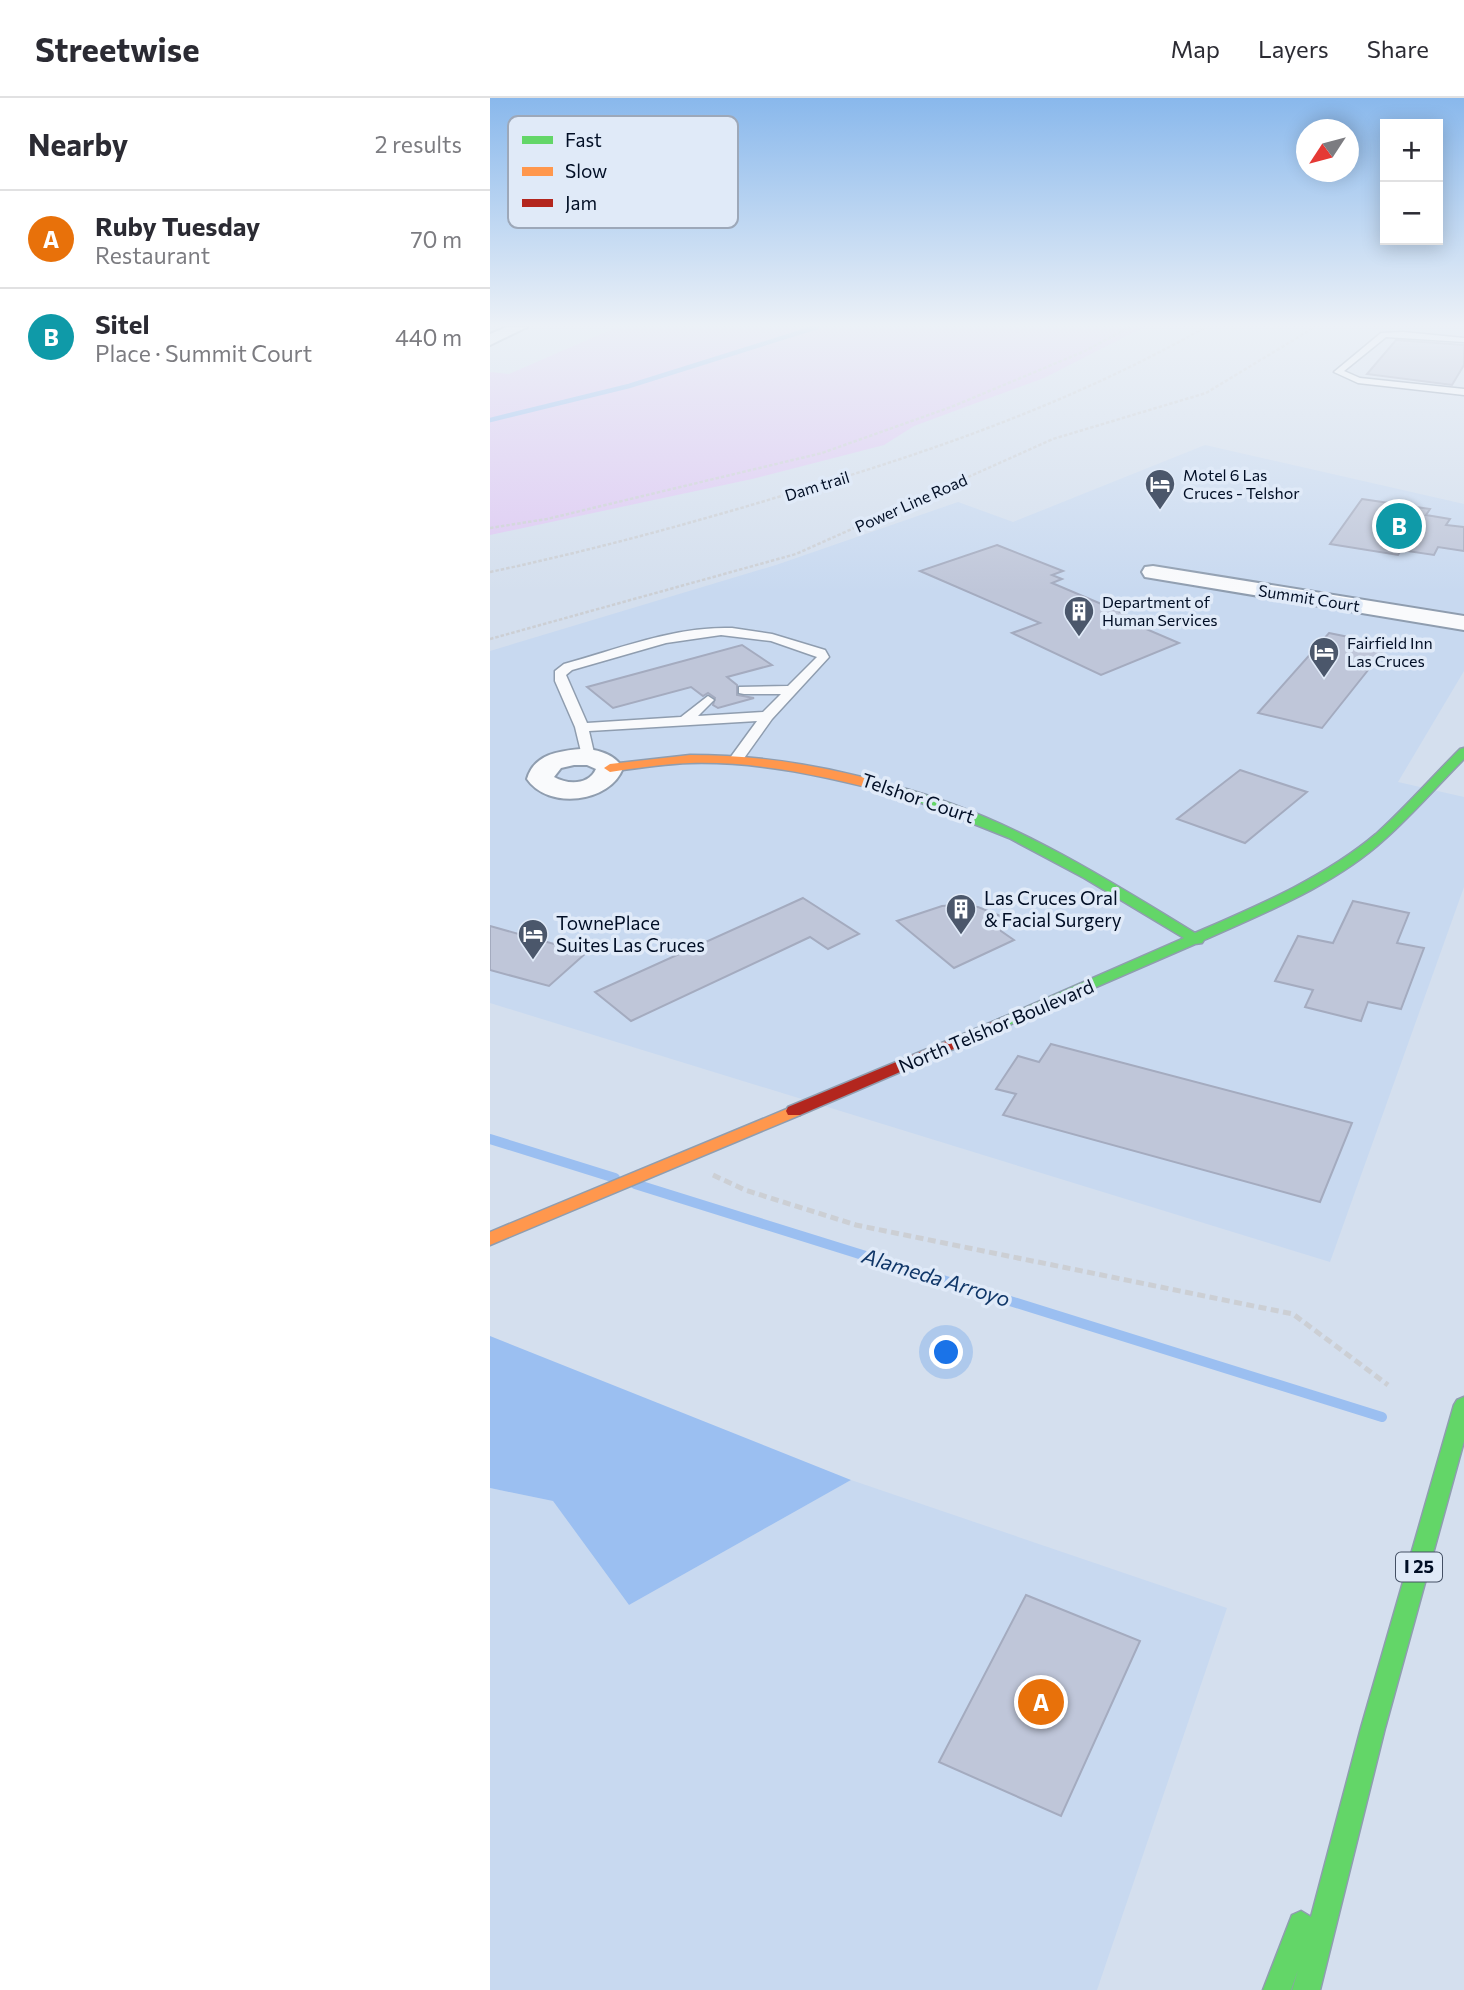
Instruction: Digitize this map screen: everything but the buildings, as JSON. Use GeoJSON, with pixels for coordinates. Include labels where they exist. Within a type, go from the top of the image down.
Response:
{"type":"FeatureCollection","features":[{"type":"Feature","properties":{"kind":"main road","name":"North Telshor Boulevard"},"geometry":{"type":"LineString","coordinates":[[490,1239],[1197,940],[1264,908],[1340,866],[1380,837],[1409,811],[1464,752]]}},
{"type":"Feature","properties":{"kind":"main road","name":"Telshor Court"},"geometry":{"type":"LineString","coordinates":[[599,763],[737,758],[776,761],[856,777],[982,820],[1049,851],[1105,882],[1197,940]]}},
{"type":"Feature","properties":{"kind":"main road","name":"I 25"},"geometry":{"type":"LineString","coordinates":[[1306,1990],[1373,1728],[1464,1405]]}},
{"type":"Feature","properties":{"kind":"main road"},"geometry":{"type":"LineString","coordinates":[[1315,1885],[1373,1728]]}},
{"type":"Feature","properties":{"kind":"main road"},"geometry":{"type":"LineString","coordinates":[[1277,1990],[1306,1912]]}},
{"type":"Feature","properties":{"kind":"street","name":"Summit Court"},"geometry":{"type":"LineString","coordinates":[[1153,572],[1464,623]]}},
{"type":"Feature","properties":{"kind":"lane"},"geometry":{"type":"LineString","coordinates":[[599,763],[561,681],[559,674],[563,670],[707,632],[741,632],[821,653],[823,657],[767,716],[737,758]]}},
{"type":"Feature","properties":{"kind":"lane"},"geometry":{"type":"LineString","coordinates":[[744,690],[792,690]]}},
{"type":"Feature","properties":{"kind":"lane"},"geometry":{"type":"LineString","coordinates":[[686,720],[708,700]]}},
{"type":"Feature","properties":{"kind":"lane"},"geometry":{"type":"LineString","coordinates":[[582,727],[767,716]]}},
{"type":"Feature","properties":{"kind":"path"},"geometry":{"type":"LineString","coordinates":[[490,528],[547,519],[822,453],[928,415]]}},
{"type":"Feature","properties":{"kind":"path","name":"Dam trail"},"geometry":{"type":"LineString","coordinates":[[490,572],[724,514],[933,451],[1021,415]]}},
{"type":"Feature","properties":{"kind":"path","name":"Power Line Road"},"geometry":{"type":"LineString","coordinates":[[490,639],[796,554],[1053,439],[1132,415]]}},
{"type":"Feature","properties":{"kind":"path"},"geometry":{"type":"LineString","coordinates":[[677,1160],[745,1189],[856,1225],[1293,1314],[1388,1385]]}},
{"type":"Feature","properties":{"kind":"shaded area"},"geometry":{"type":"Polygon","coordinates":[[[490,415],[943,415],[914,426],[884,445],[752,479],[490,535],[490,415]]]}},
{"type":"Feature","properties":{"kind":"shaded area"},"geometry":{"type":"Polygon","coordinates":[[[1205,445],[1464,504],[1464,671],[1398,782],[1464,797],[1464,887],[1330,1262],[490,1003],[490,651],[776,565],[958,502],[1013,522],[1205,445]]]}},
{"type":"Feature","properties":{"kind":"shaded area"},"geometry":{"type":"Polygon","coordinates":[[[851,1480],[1227,1608],[1097,1990],[490,1990],[490,1488],[553,1501],[629,1605],[851,1480]]]}},
{"type":"Feature","properties":{"kind":"water"},"geometry":{"type":"Polygon","coordinates":[[[490,1336],[851,1480],[629,1605],[553,1501],[490,1488],[490,1336]]]}},
{"type":"Feature","properties":{"kind":"waterway"},"geometry":{"type":"LineString","coordinates":[[490,420],[509,415]]}},
{"type":"Feature","properties":{"kind":"waterway","name":"Alameda Arroyo"},"geometry":{"type":"LineString","coordinates":[[490,1139],[615,1178]]}},
{"type":"Feature","properties":{"kind":"waterway","name":"Alameda Arroyo"},"geometry":{"type":"LineString","coordinates":[[635,1184],[1382,1417]]}},
{"type":"Feature","properties":{"kind":"traffic: fast"},"geometry":{"type":"LineString","coordinates":[[1002,1023],[1264,908],[1340,866],[1380,837],[1464,752]]}},
{"type":"Feature","properties":{"kind":"traffic: fast"},"geometry":{"type":"LineString","coordinates":[[895,790],[975,818],[1013,836],[1088,875],[1197,940]]}},
{"type":"Feature","properties":{"kind":"traffic: fast"},"geometry":{"type":"LineString","coordinates":[[1306,1990],[1373,1728],[1464,1405]]}},
{"type":"Feature","properties":{"kind":"traffic: fast"},"geometry":{"type":"LineString","coordinates":[[1277,1990],[1301,1924]]}},
{"type":"Feature","properties":{"kind":"traffic: slow"},"geometry":{"type":"LineString","coordinates":[[610,768],[680,760],[742,760],[820,771],[895,790]]}},
{"type":"Feature","properties":{"kind":"traffic: slow"},"geometry":{"type":"LineString","coordinates":[[490,1239],[794,1111]]}},
{"type":"Feature","properties":{"kind":"traffic: jam"},"geometry":{"type":"LineString","coordinates":[[794,1111],[1002,1023]]}},
{"type":"Feature","properties":{"kind":"place","name":"Motel 6 Las Cruces - Telshor"},"geometry":{"type":"Point","coordinates":[1160,511]}},
{"type":"Feature","properties":{"kind":"place","name":"Sitel"},"geometry":{"type":"Point","coordinates":[1399,526]}},
{"type":"Feature","properties":{"kind":"place","name":"Department of Human Services"},"geometry":{"type":"Point","coordinates":[1079,638]}},
{"type":"Feature","properties":{"kind":"place","name":"Fairfield Inn Las Cruces"},"geometry":{"type":"Point","coordinates":[1324,679]}},
{"type":"Feature","properties":{"kind":"place","name":"Las Cruces Oral & Facial Surgery"},"geometry":{"type":"Point","coordinates":[961,936]}},
{"type":"Feature","properties":{"kind":"place","name":"TownePlace Suites Las Cruces"},"geometry":{"type":"Point","coordinates":[533,961]}},
{"type":"Feature","properties":{"kind":"place","name":"Ruby Tuesday"},"geometry":{"type":"Point","coordinates":[1041,1702]}}]}
